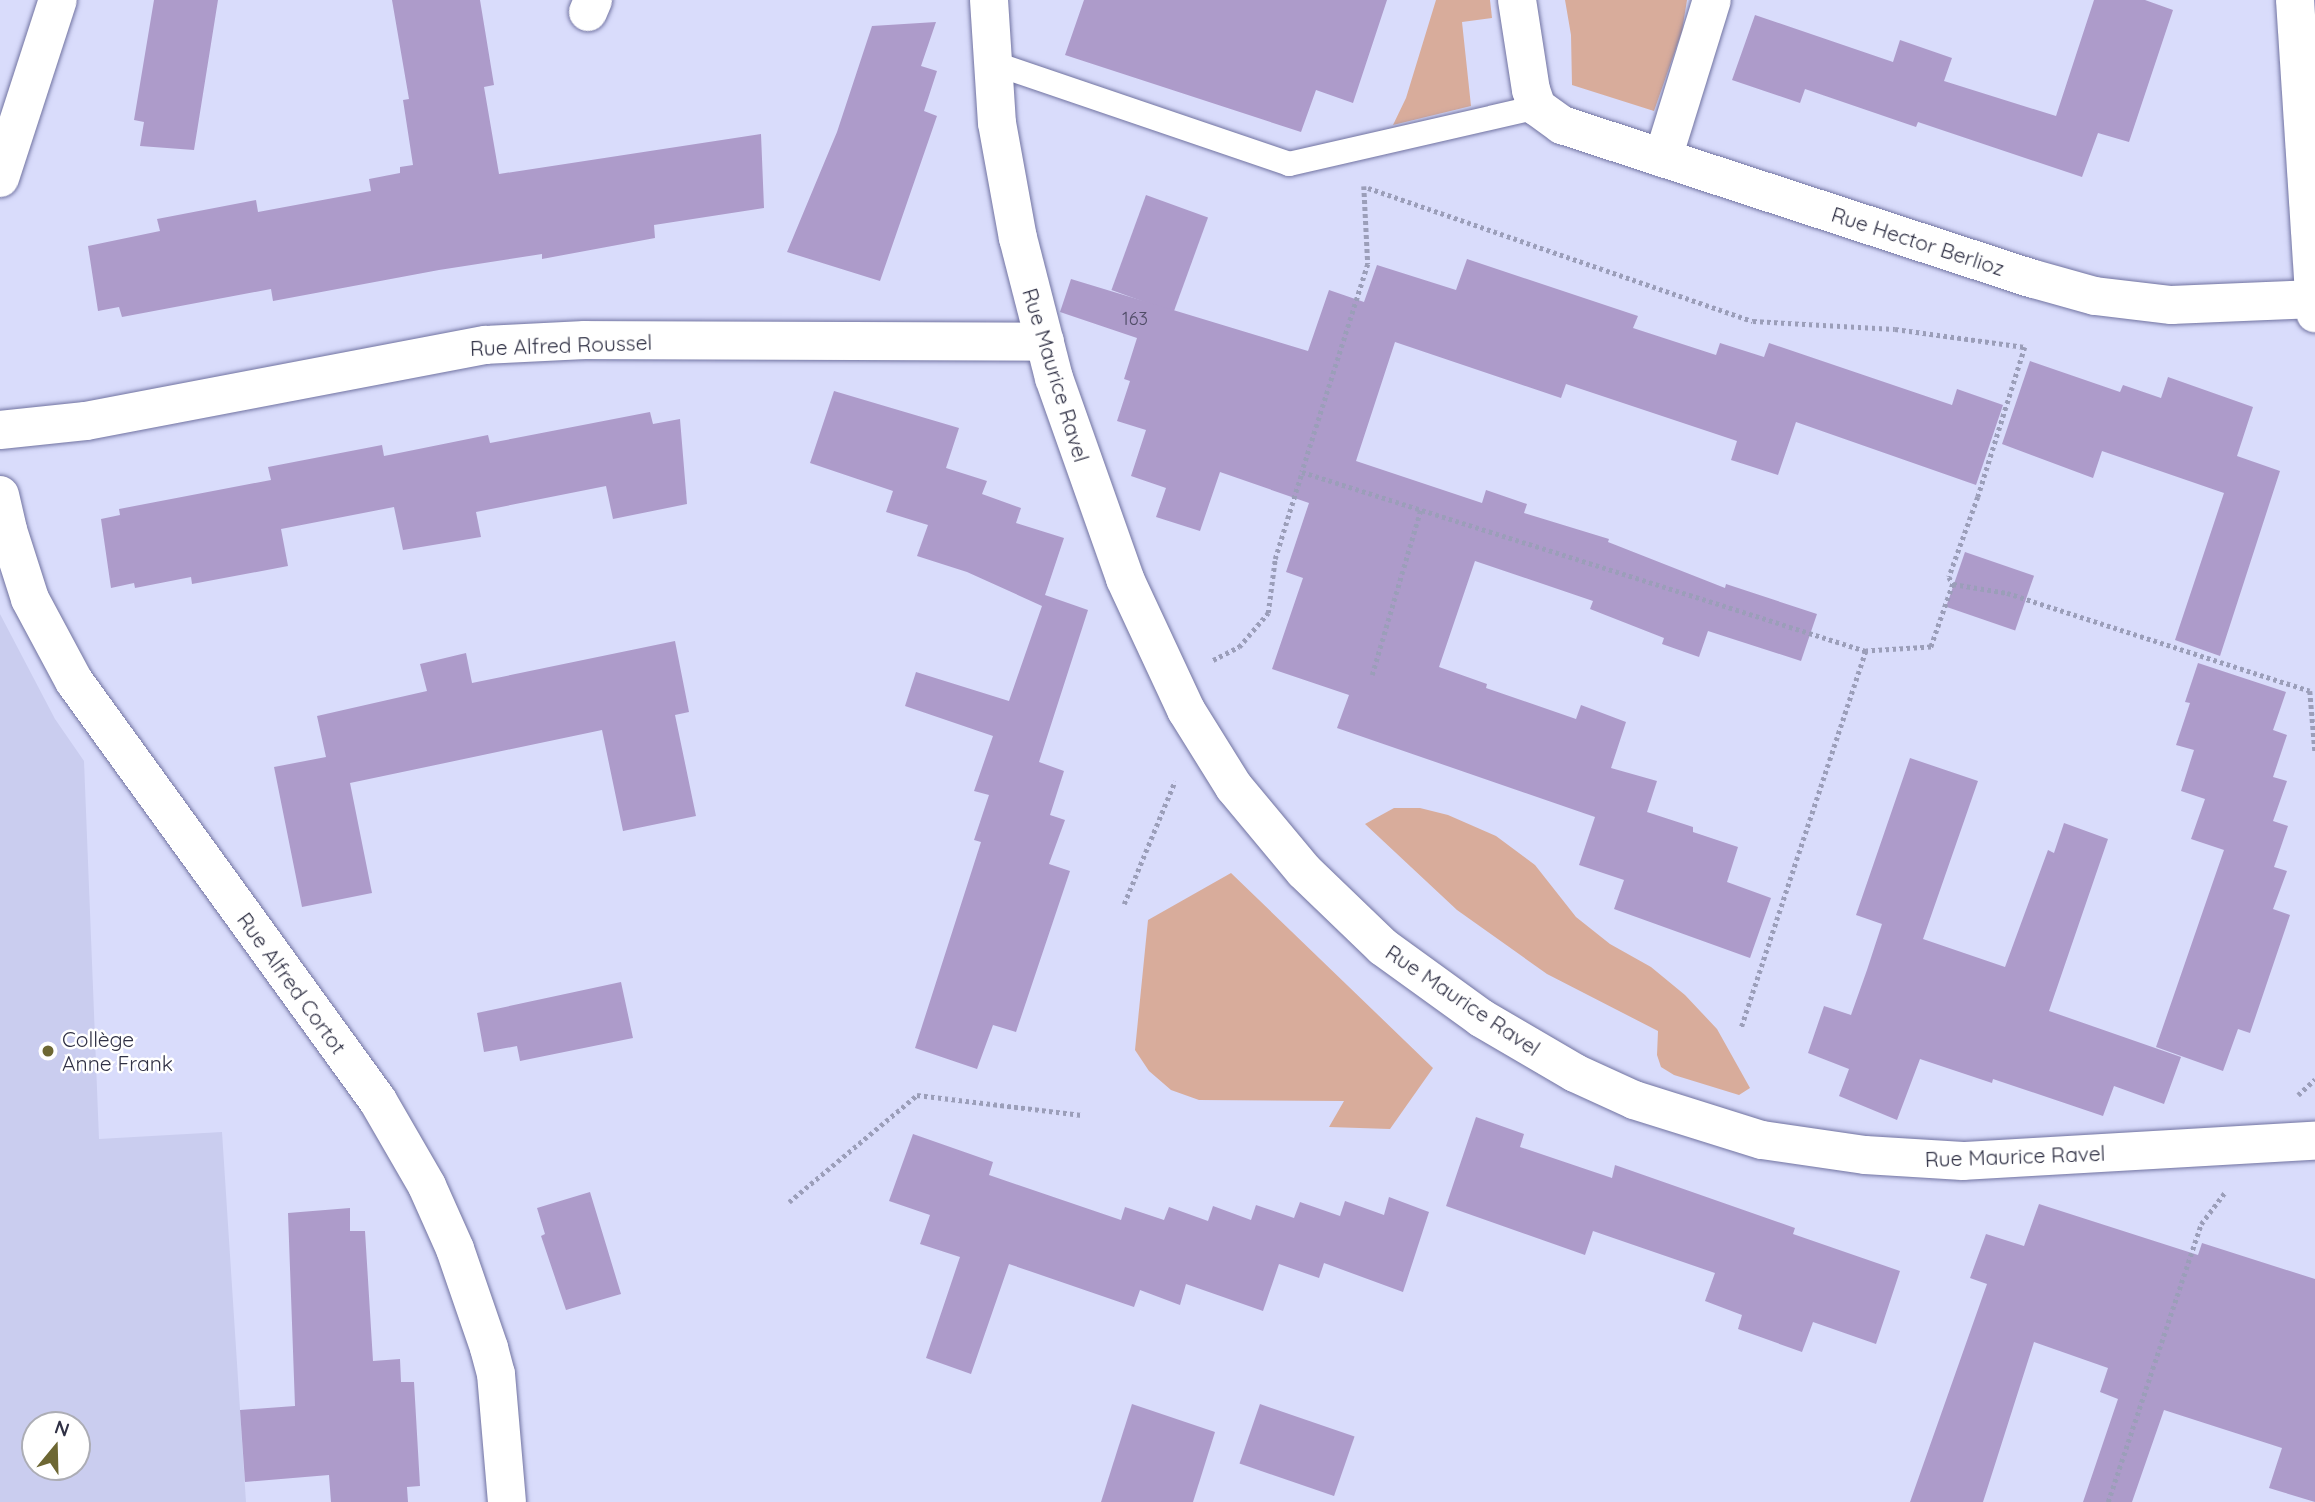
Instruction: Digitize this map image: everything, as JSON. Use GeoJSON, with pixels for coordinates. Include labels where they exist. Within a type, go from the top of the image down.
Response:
{"type":"FeatureCollection","features":[{"type":"Feature","properties":{"kind":"street"},"geometry":{"type":"LineString","coordinates":[[0,178],[58,0]]}},
{"type":"Feature","properties":{"kind":"street","name":"Rue Maurice Ravel"},"geometry":{"type":"LineString","coordinates":[[989,0],[997,123],[1010,199],[1045,342],[1096,501],[1125,579],[1171,681],[1197,729],[1234,787],[1279,843],[1335,903],[1383,947],[1416,973],[1526,1046],[1634,1100],[1762,1140],[1919,1160],[1963,1161],[2315,1141]]}},
{"type":"Feature","properties":{"kind":"street"},"geometry":{"type":"LineString","coordinates":[[1517,0],[1527,69],[1538,107]]}},
{"type":"Feature","properties":{"kind":"street"},"geometry":{"type":"LineString","coordinates":[[1663,158],[1713,0]]}},
{"type":"Feature","properties":{"kind":"street"},"geometry":{"type":"LineString","coordinates":[[2295,0],[2315,303]]}},
{"type":"Feature","properties":{"kind":"street","name":"Rue Hector Berlioz"},"geometry":{"type":"LineString","coordinates":[[1538,107],[1562,125],[2034,279],[2095,296],[2171,305],[2315,303]]}},
{"type":"Feature","properties":{"kind":"street","name":"Rue Alfred Roussel"},"geometry":{"type":"LineString","coordinates":[[0,430],[86,421],[486,345],[585,340],[1045,342]]}},
{"type":"Feature","properties":{"kind":"street","name":"Rue Alfred Cortot"},"geometry":{"type":"LineString","coordinates":[[0,495],[30,599],[68,671],[378,1101],[427,1186],[471,1290],[496,1374],[507,1502]]}},
{"type":"Feature","properties":{"kind":"lane"},"geometry":{"type":"LineString","coordinates":[[993,63],[1289,164],[1538,107]]}},
{"type":"Feature","properties":{"kind":"path"},"geometry":{"type":"LineString","coordinates":[[1171,681],[1239,646],[1268,613],[1275,559],[1368,264],[1362,148]]}},
{"type":"Feature","properties":{"kind":"path"},"geometry":{"type":"LineString","coordinates":[[1302,472],[1866,651],[1931,647],[1953,584],[1949,577],[1978,497],[2025,347],[1895,329],[1753,321],[1364,187]]}},
{"type":"Feature","properties":{"kind":"path"},"geometry":{"type":"LineString","coordinates":[[1372,675],[1421,509]]}},
{"type":"Feature","properties":{"kind":"path"},"geometry":{"type":"LineString","coordinates":[[1953,584],[2007,593],[2311,691],[2315,751]]}},
{"type":"Feature","properties":{"kind":"path"},"geometry":{"type":"LineString","coordinates":[[1741,1029],[1866,651]]}},
{"type":"Feature","properties":{"kind":"path"},"geometry":{"type":"LineString","coordinates":[[1124,904],[1197,729]]}},
{"type":"Feature","properties":{"kind":"path"},"geometry":{"type":"LineString","coordinates":[[789,1202],[917,1096],[1082,1115]]}},
{"type":"Feature","properties":{"kind":"path"},"geometry":{"type":"LineString","coordinates":[[2108,1502],[2201,1224],[2260,1145]]}},
{"type":"Feature","properties":{"kind":"shaded area"},"geometry":{"type":"Polygon","coordinates":[[[1436,0],[1490,0],[1492,18],[1462,22],[1471,106],[1393,125],[1406,98],[1436,0]]]}},
{"type":"Feature","properties":{"kind":"shaded area"},"geometry":{"type":"Polygon","coordinates":[[[1565,0],[1687,0],[1682,31],[1654,111],[1572,85],[1571,35],[1565,0]]]}},
{"type":"Feature","properties":{"kind":"shaded area","name":"Collège Anne Frank"},"geometry":{"type":"Polygon","coordinates":[[[0,614],[55,719],[84,761],[99,1139],[222,1132],[246,1502],[0,1502],[0,614]]]}},
{"type":"Feature","properties":{"kind":"shaded area"},"geometry":{"type":"Polygon","coordinates":[[[1394,808],[1420,808],[1448,815],[1496,836],[1535,865],[1576,917],[1610,944],[1651,967],[1685,995],[1717,1029],[1750,1088],[1739,1095],[1674,1075],[1661,1067],[1657,1055],[1658,1031],[1547,974],[1457,910],[1365,824],[1394,808]]]}},
{"type":"Feature","properties":{"kind":"shaded area"},"geometry":{"type":"Polygon","coordinates":[[[1231,873],[1433,1068],[1390,1129],[1329,1127],[1344,1101],[1199,1100],[1171,1090],[1149,1071],[1135,1050],[1148,920],[1231,873]]]}},
{"type":"Feature","properties":{"kind":"building"},"geometry":{"type":"Polygon","coordinates":[[[154,0],[218,0],[194,150],[140,146],[144,122],[134,120],[154,0]]]}},
{"type":"Feature","properties":{"kind":"building"},"geometry":{"type":"Polygon","coordinates":[[[392,0],[480,0],[494,85],[484,87],[499,174],[761,134],[764,208],[654,225],[655,238],[542,259],[542,254],[439,270],[273,301],[271,289],[122,317],[119,307],[98,311],[88,246],[160,231],[157,219],[256,200],[258,212],[371,191],[369,179],[400,173],[400,167],[413,165],[403,100],[409,99],[392,0]]]}},
{"type":"Feature","properties":{"kind":"building"},"geometry":{"type":"Polygon","coordinates":[[[1084,0],[1387,0],[1353,103],[1316,90],[1301,132],[1065,55],[1084,0]]]}},
{"type":"Feature","properties":{"kind":"building"},"geometry":{"type":"Polygon","coordinates":[[[2094,0],[2145,0],[2173,10],[2129,142],[2098,133],[2082,177],[1918,122],[1916,127],[1805,89],[1800,103],[1732,80],[1755,15],[1893,62],[1900,40],[1952,58],[1944,81],[2056,116],[2094,0]]]}},
{"type":"Feature","properties":{"kind":"building"},"geometry":{"type":"Polygon","coordinates":[[[936,22],[921,66],[937,71],[924,111],[937,116],[880,281],[787,252],[837,132],[872,26],[936,22]]]}},
{"type":"Feature","properties":{"kind":"building"},"geometry":{"type":"Polygon","coordinates":[[[1146,195],[1208,218],[1173,312],[1111,290],[1146,195]]]}},
{"type":"Feature","properties":{"kind":"building"},"geometry":{"type":"Polygon","coordinates":[[[1467,259],[1638,316],[1633,328],[1716,355],[1720,343],[1764,357],[1769,343],[1952,405],[1957,389],[2003,405],[1976,485],[1796,422],[1778,475],[1731,460],[1737,441],[1566,384],[1561,398],[1395,342],[1356,461],[1482,503],[1486,490],[1527,504],[1524,513],[1609,539],[1608,542],[1725,588],[1726,584],[1817,614],[1801,661],[1708,631],[1699,657],[1662,644],[1664,638],[1590,609],[1593,601],[1475,561],[1439,667],[1487,684],[1486,688],[1576,719],[1581,705],[1626,722],[1611,768],[1657,781],[1647,812],[1693,827],[1693,832],[1738,847],[1727,882],[1771,898],[1750,958],[1614,909],[1624,880],[1579,865],[1595,817],[1337,728],[1349,695],[1272,669],[1303,578],[1286,572],[1309,503],[1220,472],[1200,531],[1156,517],[1166,488],[1131,476],[1146,430],[1117,421],[1130,381],[1124,379],[1137,338],[1060,312],[1071,279],[1308,351],[1329,290],[1364,302],[1377,265],[1456,290],[1467,259]]]}},
{"type":"Feature","properties":{"kind":"building"},"geometry":{"type":"Polygon","coordinates":[[[2030,361],[2120,392],[2123,385],[2161,398],[2168,377],[2253,407],[2237,456],[2280,471],[2220,656],[2175,640],[2224,493],[2102,451],[2093,478],[2002,444],[2030,361]]]}},
{"type":"Feature","properties":{"kind":"building"},"geometry":{"type":"Polygon","coordinates":[[[834,391],[959,428],[946,468],[987,481],[982,494],[1021,508],[1016,523],[1064,538],[1045,595],[1088,610],[1039,762],[1064,771],[1050,815],[1065,820],[1049,864],[1070,871],[1016,1032],[993,1025],[977,1069],[915,1048],[981,842],[974,840],[989,795],[974,791],[993,736],[905,706],[916,672],[1009,701],[1042,606],[967,572],[917,556],[928,525],[886,512],[893,491],[810,463],[834,391]]]}},
{"type":"Feature","properties":{"kind":"building"},"geometry":{"type":"Polygon","coordinates":[[[650,412],[653,424],[680,419],[687,504],[613,519],[606,486],[476,512],[481,537],[403,550],[394,507],[281,529],[288,566],[192,584],[191,577],[135,588],[134,583],[111,588],[101,519],[120,515],[119,509],[271,480],[268,467],[382,445],[384,456],[488,435],[490,443],[650,412]]]}},
{"type":"Feature","properties":{"kind":"building"},"geometry":{"type":"Polygon","coordinates":[[[1965,552],[2034,576],[2015,631],[1946,607],[1965,552]]]}},
{"type":"Feature","properties":{"kind":"building"},"geometry":{"type":"Polygon","coordinates":[[[675,641],[689,712],[675,715],[696,816],[623,831],[602,730],[350,783],[372,893],[302,907],[274,767],[326,757],[317,716],[427,691],[420,664],[466,653],[472,683],[675,641]]]}},
{"type":"Feature","properties":{"kind":"building"},"geometry":{"type":"Polygon","coordinates":[[[2198,663],[2286,692],[2273,730],[2287,735],[2273,777],[2287,781],[2273,821],[2288,826],[2274,867],[2287,871],[2273,909],[2290,915],[2250,1033],[2238,1029],[2223,1071],[2156,1047],[2224,850],[2191,839],[2205,799],[2181,791],[2194,750],[2176,745],[2190,703],[2185,702],[2198,663]]]}},
{"type":"Feature","properties":{"kind":"building"},"geometry":{"type":"Polygon","coordinates":[[[1910,758],[1978,781],[1923,939],[2005,967],[2048,850],[2054,853],[2064,823],[2108,839],[2049,1011],[2181,1057],[2164,1104],[2114,1086],[2103,1116],[1993,1079],[1992,1083],[1920,1059],[1897,1120],[1839,1096],[1849,1069],[1808,1053],[1824,1006],[1851,1015],[1867,970],[1882,924],[1856,915],[1910,758]]]}},
{"type":"Feature","properties":{"kind":"building"},"geometry":{"type":"Polygon","coordinates":[[[621,982],[633,1038],[520,1061],[517,1046],[484,1052],[477,1013],[621,982]]]}},
{"type":"Feature","properties":{"kind":"building"},"geometry":{"type":"Polygon","coordinates":[[[1476,1117],[1524,1134],[1520,1147],[1612,1178],[1615,1165],[1795,1228],[1793,1234],[1900,1271],[1876,1344],[1813,1322],[1802,1352],[1738,1329],[1742,1315],[1705,1301],[1715,1273],[1593,1231],[1585,1255],[1446,1206],[1476,1117]]]}},
{"type":"Feature","properties":{"kind":"building"},"geometry":{"type":"Polygon","coordinates":[[[913,1134],[993,1162],[989,1175],[1121,1220],[1125,1207],[1164,1220],[1169,1207],[1208,1221],[1213,1206],[1251,1220],[1256,1205],[1294,1218],[1300,1202],[1340,1216],[1345,1201],[1384,1215],[1389,1197],[1429,1212],[1403,1292],[1324,1263],[1319,1278],[1279,1264],[1263,1311],[1186,1284],[1180,1305],[1140,1290],[1134,1307],[1009,1264],[971,1374],[926,1358],[960,1257],[920,1244],[930,1215],[889,1201],[913,1134]]]}},
{"type":"Feature","properties":{"kind":"building"},"geometry":{"type":"Polygon","coordinates":[[[590,1192],[621,1294],[566,1310],[541,1236],[545,1234],[537,1208],[590,1192]]]}},
{"type":"Feature","properties":{"kind":"building"},"geometry":{"type":"Polygon","coordinates":[[[2039,1204],[2198,1255],[2202,1243],[2315,1279],[2315,1502],[2269,1488],[2282,1448],[2164,1410],[2132,1502],[2083,1502],[2118,1399],[2100,1392],[2108,1368],[2034,1342],[1983,1502],[1910,1502],[1987,1284],[1970,1278],[1986,1234],[2024,1246],[2039,1204]]]}},
{"type":"Feature","properties":{"kind":"building"},"geometry":{"type":"Polygon","coordinates":[[[350,1208],[350,1231],[365,1231],[373,1361],[400,1359],[401,1382],[414,1382],[420,1486],[407,1487],[408,1502],[331,1502],[329,1475],[245,1482],[240,1410],[295,1406],[288,1213],[350,1208]]]}},
{"type":"Feature","properties":{"kind":"building"},"geometry":{"type":"Polygon","coordinates":[[[1132,1404],[1215,1432],[1193,1502],[1101,1502],[1132,1404]]]}},
{"type":"Feature","properties":{"kind":"building"},"geometry":{"type":"Polygon","coordinates":[[[1260,1404],[1355,1437],[1334,1496],[1239,1464],[1260,1404]]]}},
{"type":"Feature","properties":{"kind":"place","name":"Collège Anne Frank"},"geometry":{"type":"Point","coordinates":[48,1051]}}]}
